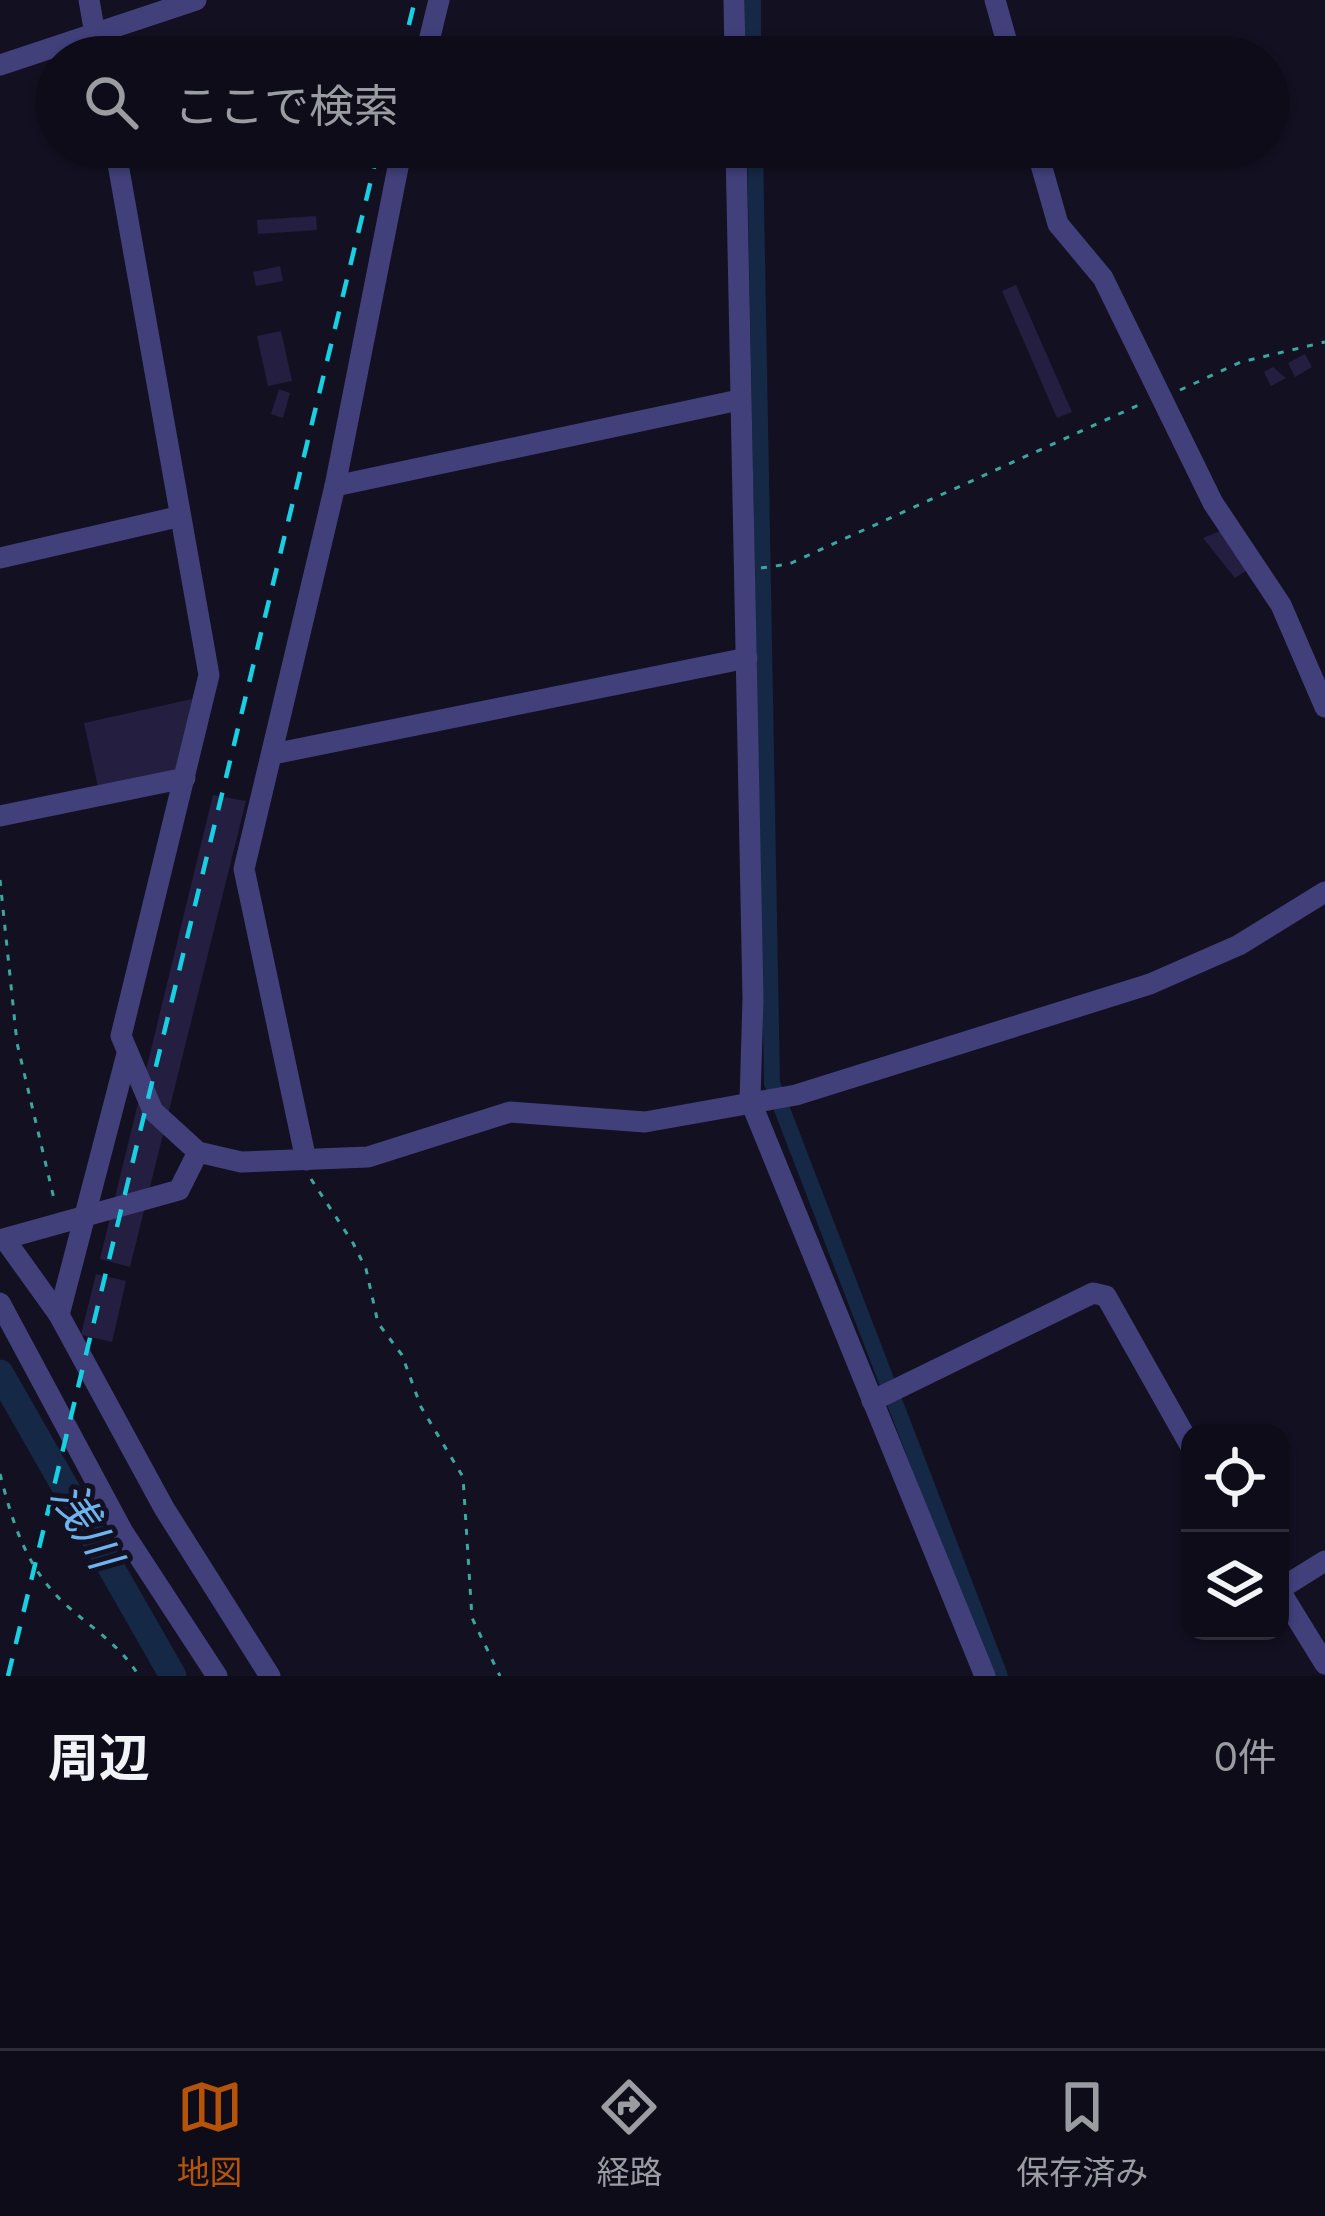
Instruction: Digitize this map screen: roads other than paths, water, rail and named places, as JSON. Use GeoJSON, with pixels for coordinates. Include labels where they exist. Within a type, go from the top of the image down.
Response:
{"type":"FeatureCollection","features":[{"type":"Feature","properties":{"kind":"street"},"geometry":{"type":"LineString","coordinates":[[89,0],[96,36]]}},
{"type":"Feature","properties":{"kind":"street"},"geometry":{"type":"LineString","coordinates":[[121,36],[196,0]]}},
{"type":"Feature","properties":{"kind":"street"},"geometry":{"type":"LineString","coordinates":[[430,36],[439,0]]}},
{"type":"Feature","properties":{"kind":"street"},"geometry":{"type":"LineString","coordinates":[[734,0],[735,36]]}},
{"type":"Feature","properties":{"kind":"street"},"geometry":{"type":"LineString","coordinates":[[995,0],[1005,36]]}},
{"type":"Feature","properties":{"kind":"street"},"geometry":{"type":"LineString","coordinates":[[0,64],[36,58]]}},
{"type":"Feature","properties":{"kind":"street"},"geometry":{"type":"LineString","coordinates":[[119,168],[177,518],[209,675],[121,1036],[153,1111],[198,1152],[241,1162],[368,1157],[511,1112],[645,1122],[768,1099],[1150,984],[1239,945],[1325,892]]}},
{"type":"Feature","properties":{"kind":"street"},"geometry":{"type":"LineString","coordinates":[[306,1160],[244,869],[335,487],[398,168]]}},
{"type":"Feature","properties":{"kind":"street"},"geometry":{"type":"LineString","coordinates":[[736,168],[747,658],[768,1099],[884,1394],[985,1676]]}},
{"type":"Feature","properties":{"kind":"street"},"geometry":{"type":"LineString","coordinates":[[1042,168],[1058,224],[1103,278],[1214,503],[1281,605],[1325,707]]}},
{"type":"Feature","properties":{"kind":"street"},"geometry":{"type":"LineString","coordinates":[[335,487],[739,400]]}},
{"type":"Feature","properties":{"kind":"street"},"geometry":{"type":"LineString","coordinates":[[0,558],[177,518]]}},
{"type":"Feature","properties":{"kind":"street"},"geometry":{"type":"LineString","coordinates":[[273,754],[747,658]]}},
{"type":"Feature","properties":{"kind":"street"},"geometry":{"type":"LineString","coordinates":[[0,816],[185,778]]}},
{"type":"Feature","properties":{"kind":"street"},"geometry":{"type":"LineString","coordinates":[[59,1315],[127,1054]]}},
{"type":"Feature","properties":{"kind":"street"},"geometry":{"type":"LineString","coordinates":[[198,1152],[179,1190],[3,1240],[59,1315],[164,1508],[270,1676]]}},
{"type":"Feature","properties":{"kind":"street"},"geometry":{"type":"LineString","coordinates":[[884,1394],[1093,1293],[1106,1296],[1181,1429]]}},
{"type":"Feature","properties":{"kind":"street"},"geometry":{"type":"LineString","coordinates":[[0,1303],[123,1532],[217,1676]]}},
{"type":"Feature","properties":{"kind":"street"},"geometry":{"type":"LineString","coordinates":[[1289,1584],[1325,1561]]}},
{"type":"Feature","properties":{"kind":"street"},"geometry":{"type":"LineString","coordinates":[[1289,1605],[1325,1664]]}},
{"type":"Feature","properties":{"kind":"waterway"},"geometry":{"type":"LineString","coordinates":[[753,0],[753,36]]}},
{"type":"Feature","properties":{"kind":"waterway"},"geometry":{"type":"LineString","coordinates":[[755,168],[772,1083],[1000,1676]]}},
{"type":"Feature","properties":{"kind":"waterway","name":"浅川"},"geometry":{"type":"LineString","coordinates":[[0,1373],[173,1676]]}},
{"type":"Feature","properties":{"kind":"railway"},"geometry":{"type":"LineString","coordinates":[[406,36],[415,0]]}},
{"type":"Feature","properties":{"kind":"railway"},"geometry":{"type":"LineString","coordinates":[[8,1676],[374,168]]}}]}
